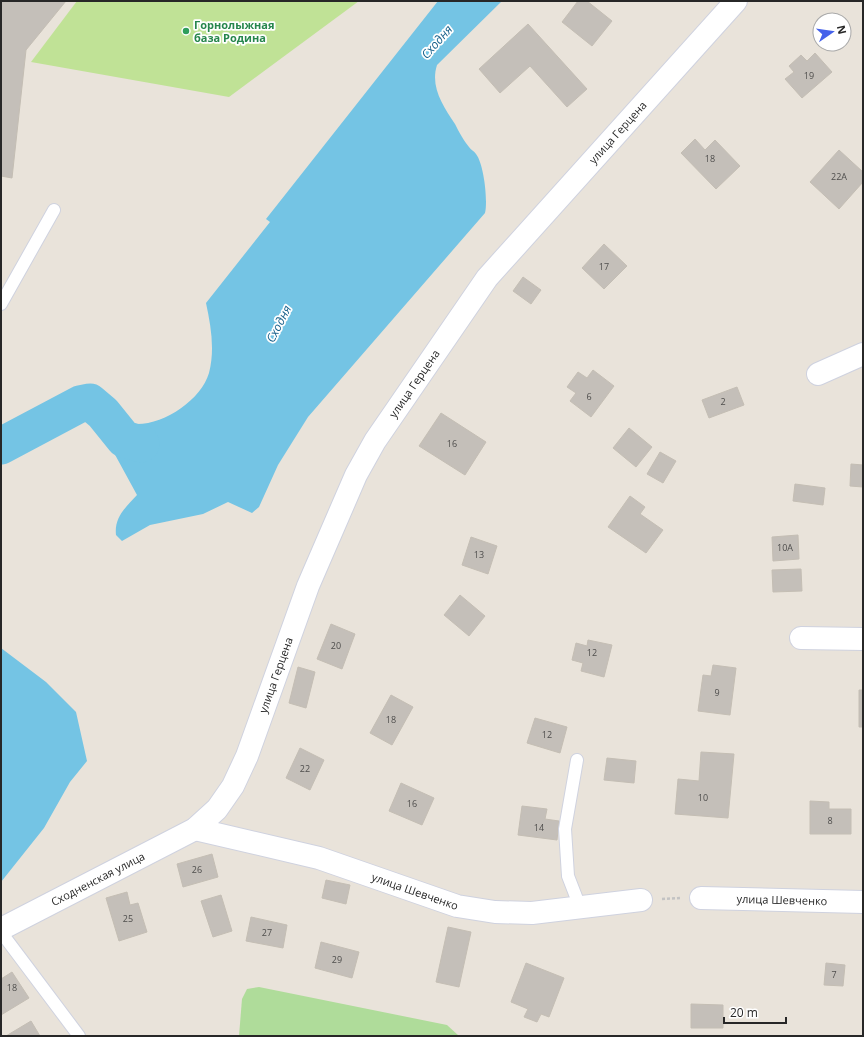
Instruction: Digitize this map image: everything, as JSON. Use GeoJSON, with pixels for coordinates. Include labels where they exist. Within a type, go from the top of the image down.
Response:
{"type":"FeatureCollection","features":[{"type":"Feature","properties":{"kind":"street","name":"улица Герцена"},"geometry":{"type":"LineString","coordinates":[[195,829],[217,809],[233,786],[247,756],[308,586],[356,475],[375,441],[487,278],[736,1]]}},
{"type":"Feature","properties":{"kind":"street"},"geometry":{"type":"LineString","coordinates":[[818,374],[863,354]]}},
{"type":"Feature","properties":{"kind":"street"},"geometry":{"type":"LineString","coordinates":[[801,638],[863,639]]}},
{"type":"Feature","properties":{"kind":"street","name":"улица Шевченко"},"geometry":{"type":"LineString","coordinates":[[195,829],[319,858],[457,906],[495,912],[532,913],[641,900]]}},
{"type":"Feature","properties":{"kind":"street","name":"Сходненская улица"},"geometry":{"type":"LineString","coordinates":[[1,931],[195,829]]}},
{"type":"Feature","properties":{"kind":"street","name":"улица Шевченко"},"geometry":{"type":"LineString","coordinates":[[701,898],[863,902]]}},
{"type":"Feature","properties":{"kind":"lane"},"geometry":{"type":"LineString","coordinates":[[1,304],[54,210]]}},
{"type":"Feature","properties":{"kind":"lane"},"geometry":{"type":"LineString","coordinates":[[577,760],[565,830],[568,876],[580,907]]}},
{"type":"Feature","properties":{"kind":"lane"},"geometry":{"type":"LineString","coordinates":[[1,931],[79,1036]]}},
{"type":"Feature","properties":{"kind":"path"},"geometry":{"type":"LineString","coordinates":[[641,900],[701,898]]}},
{"type":"Feature","properties":{"kind":"green space","name":"Горнолыжная база Родина"},"geometry":{"type":"Polygon","coordinates":[[[77,1],[359,1],[229,97],[31,62],[77,1]]]}},
{"type":"Feature","properties":{"kind":"green space"},"geometry":{"type":"Polygon","coordinates":[[[259,987],[447,1025],[459,1036],[239,1036],[242,999],[247,989],[259,987]]]}},
{"type":"Feature","properties":{"kind":"water"},"geometry":{"type":"Polygon","coordinates":[[[438,1],[502,1],[437,65],[435,73],[436,89],[442,103],[465,142],[479,159],[485,183],[485,213],[308,417],[278,465],[259,507],[252,513],[228,502],[203,514],[150,525],[122,541],[116,535],[117,523],[122,513],[137,495],[95,418],[108,410],[120,419],[134,424],[157,421],[179,409],[198,393],[205,383],[209,373],[212,356],[211,329],[206,303],[270,222],[266,219],[438,1]]]}},
{"type":"Feature","properties":{"kind":"water"},"geometry":{"type":"Polygon","coordinates":[[[1,648],[46,682],[76,712],[87,761],[70,782],[44,828],[1,882],[1,648]]]}},
{"type":"Feature","properties":{"kind":"building"},"geometry":{"type":"Polygon","coordinates":[[[1,1],[66,1],[26,50],[12,178],[1,176],[1,1]]]}},
{"type":"Feature","properties":{"kind":"building"},"geometry":{"type":"Polygon","coordinates":[[[578,1],[587,1],[612,21],[592,46],[562,22],[578,1]]]}},
{"type":"Feature","properties":{"kind":"building"},"geometry":{"type":"Polygon","coordinates":[[[528,24],[587,89],[567,107],[530,66],[500,93],[479,69],[528,24]]]}},
{"type":"Feature","properties":{"kind":"building"},"geometry":{"type":"Polygon","coordinates":[[[815,53],[832,72],[802,98],[785,79],[794,72],[789,66],[801,55],[807,61],[815,53]]]}},
{"type":"Feature","properties":{"kind":"building"},"geometry":{"type":"Polygon","coordinates":[[[695,139],[705,150],[715,140],[740,166],[716,189],[681,153],[695,139]]]}},
{"type":"Feature","properties":{"kind":"building"},"geometry":{"type":"Polygon","coordinates":[[[839,150],[863,172],[863,182],[839,209],[810,182],[839,150]]]}},
{"type":"Feature","properties":{"kind":"building"},"geometry":{"type":"Polygon","coordinates":[[[604,244],[627,266],[604,289],[582,268],[604,244]]]}},
{"type":"Feature","properties":{"kind":"building"},"geometry":{"type":"Polygon","coordinates":[[[523,277],[541,290],[531,304],[513,291],[523,277]]]}},
{"type":"Feature","properties":{"kind":"building"},"geometry":{"type":"Polygon","coordinates":[[[593,370],[614,386],[591,417],[570,401],[576,393],[567,387],[578,372],[587,378],[593,370]]]}},
{"type":"Feature","properties":{"kind":"building"},"geometry":{"type":"Polygon","coordinates":[[[737,387],[744,405],[709,418],[702,400],[737,387]]]}},
{"type":"Feature","properties":{"kind":"building"},"geometry":{"type":"Polygon","coordinates":[[[441,413],[486,442],[465,475],[419,446],[441,413]]]}},
{"type":"Feature","properties":{"kind":"building"},"geometry":{"type":"Polygon","coordinates":[[[629,428],[652,447],[636,467],[613,448],[629,428]]]}},
{"type":"Feature","properties":{"kind":"building"},"geometry":{"type":"Polygon","coordinates":[[[660,452],[676,461],[663,483],[647,474],[660,452]]]}},
{"type":"Feature","properties":{"kind":"building"},"geometry":{"type":"Polygon","coordinates":[[[851,464],[863,465],[863,487],[850,486],[851,464]]]}},
{"type":"Feature","properties":{"kind":"building"},"geometry":{"type":"Polygon","coordinates":[[[795,484],[825,488],[823,505],[793,501],[795,484]]]}},
{"type":"Feature","properties":{"kind":"building"},"geometry":{"type":"Polygon","coordinates":[[[630,496],[645,507],[640,514],[663,530],[646,553],[608,527],[630,496]]]}},
{"type":"Feature","properties":{"kind":"building"},"geometry":{"type":"Polygon","coordinates":[[[798,535],[799,559],[773,561],[772,537],[798,535]]]}},
{"type":"Feature","properties":{"kind":"building"},"geometry":{"type":"Polygon","coordinates":[[[471,537],[497,546],[488,574],[462,565],[471,537]]]}},
{"type":"Feature","properties":{"kind":"building"},"geometry":{"type":"Polygon","coordinates":[[[801,569],[802,591],[773,592],[772,570],[801,569]]]}},
{"type":"Feature","properties":{"kind":"building"},"geometry":{"type":"Polygon","coordinates":[[[460,595],[485,616],[469,636],[444,615],[460,595]]]}},
{"type":"Feature","properties":{"kind":"building"},"geometry":{"type":"Polygon","coordinates":[[[331,624],[355,634],[342,669],[317,659],[331,624]]]}},
{"type":"Feature","properties":{"kind":"building"},"geometry":{"type":"Polygon","coordinates":[[[588,640],[612,645],[604,677],[581,671],[583,663],[572,660],[576,643],[587,646],[588,640]]]}},
{"type":"Feature","properties":{"kind":"building"},"geometry":{"type":"Polygon","coordinates":[[[713,665],[736,668],[730,715],[698,711],[703,675],[711,676],[713,665]]]}},
{"type":"Feature","properties":{"kind":"building"},"geometry":{"type":"Polygon","coordinates":[[[298,667],[315,672],[306,708],[289,703],[298,667]]]}},
{"type":"Feature","properties":{"kind":"building"},"geometry":{"type":"Polygon","coordinates":[[[859,690],[863,690],[863,727],[859,727],[859,690]]]}},
{"type":"Feature","properties":{"kind":"building"},"geometry":{"type":"Polygon","coordinates":[[[391,695],[413,707],[392,745],[370,733],[391,695]]]}},
{"type":"Feature","properties":{"kind":"building"},"geometry":{"type":"Polygon","coordinates":[[[535,718],[567,727],[560,753],[527,743],[535,718]]]}},
{"type":"Feature","properties":{"kind":"building"},"geometry":{"type":"Polygon","coordinates":[[[300,748],[324,760],[310,790],[286,778],[300,748]]]}},
{"type":"Feature","properties":{"kind":"building"},"geometry":{"type":"Polygon","coordinates":[[[701,752],[734,754],[728,818],[675,814],[678,779],[699,781],[701,752]]]}},
{"type":"Feature","properties":{"kind":"building"},"geometry":{"type":"Polygon","coordinates":[[[607,758],[636,761],[634,783],[604,780],[607,758]]]}},
{"type":"Feature","properties":{"kind":"building"},"geometry":{"type":"Polygon","coordinates":[[[401,783],[434,798],[422,825],[389,811],[401,783]]]}},
{"type":"Feature","properties":{"kind":"building"},"geometry":{"type":"Polygon","coordinates":[[[810,801],[829,802],[829,809],[851,809],[851,834],[810,834],[810,801]]]}},
{"type":"Feature","properties":{"kind":"building"},"geometry":{"type":"Polygon","coordinates":[[[522,806],[547,809],[545,819],[559,821],[557,840],[518,835],[522,806]]]}},
{"type":"Feature","properties":{"kind":"building"},"geometry":{"type":"Polygon","coordinates":[[[212,854],[218,877],[183,887],[177,864],[212,854]]]}},
{"type":"Feature","properties":{"kind":"building"},"geometry":{"type":"Polygon","coordinates":[[[326,880],[350,885],[346,904],[322,898],[326,880]]]}},
{"type":"Feature","properties":{"kind":"building"},"geometry":{"type":"Polygon","coordinates":[[[127,892],[130,905],[138,903],[147,932],[119,941],[106,898],[127,892]]]}},
{"type":"Feature","properties":{"kind":"building"},"geometry":{"type":"Polygon","coordinates":[[[221,895],[232,931],[213,937],[201,901],[221,895]]]}},
{"type":"Feature","properties":{"kind":"building"},"geometry":{"type":"Polygon","coordinates":[[[251,917],[287,925],[283,948],[246,941],[251,917]]]}},
{"type":"Feature","properties":{"kind":"building"},"geometry":{"type":"Polygon","coordinates":[[[448,927],[471,932],[459,987],[436,982],[448,927]]]}},
{"type":"Feature","properties":{"kind":"building"},"geometry":{"type":"Polygon","coordinates":[[[321,942],[359,952],[352,978],[315,968],[321,942]]]}},
{"type":"Feature","properties":{"kind":"building"},"geometry":{"type":"Polygon","coordinates":[[[526,963],[564,978],[549,1017],[541,1014],[537,1022],[524,1017],[528,1009],[511,1002],[526,963]]]}},
{"type":"Feature","properties":{"kind":"building"},"geometry":{"type":"Polygon","coordinates":[[[826,963],[845,965],[843,986],[824,985],[826,963]]]}},
{"type":"Feature","properties":{"kind":"building"},"geometry":{"type":"Polygon","coordinates":[[[12,972],[29,998],[1,1015],[1,979],[12,972]]]}},
{"type":"Feature","properties":{"kind":"building"},"geometry":{"type":"Polygon","coordinates":[[[691,1004],[723,1005],[723,1028],[691,1028],[691,1004]]]}},
{"type":"Feature","properties":{"kind":"building"},"geometry":{"type":"Polygon","coordinates":[[[31,1021],[40,1036],[6,1036],[31,1021]]]}},
{"type":"Feature","properties":{"kind":"waterway","name":"Сходня"},"geometry":{"type":"LineString","coordinates":[[1,446],[80,404],[90,402],[103,413],[124,439],[141,444]]}},
{"type":"Feature","properties":{"kind":"place","name":"Горнолыжная база Родина"},"geometry":{"type":"Point","coordinates":[186,31]}}]}
